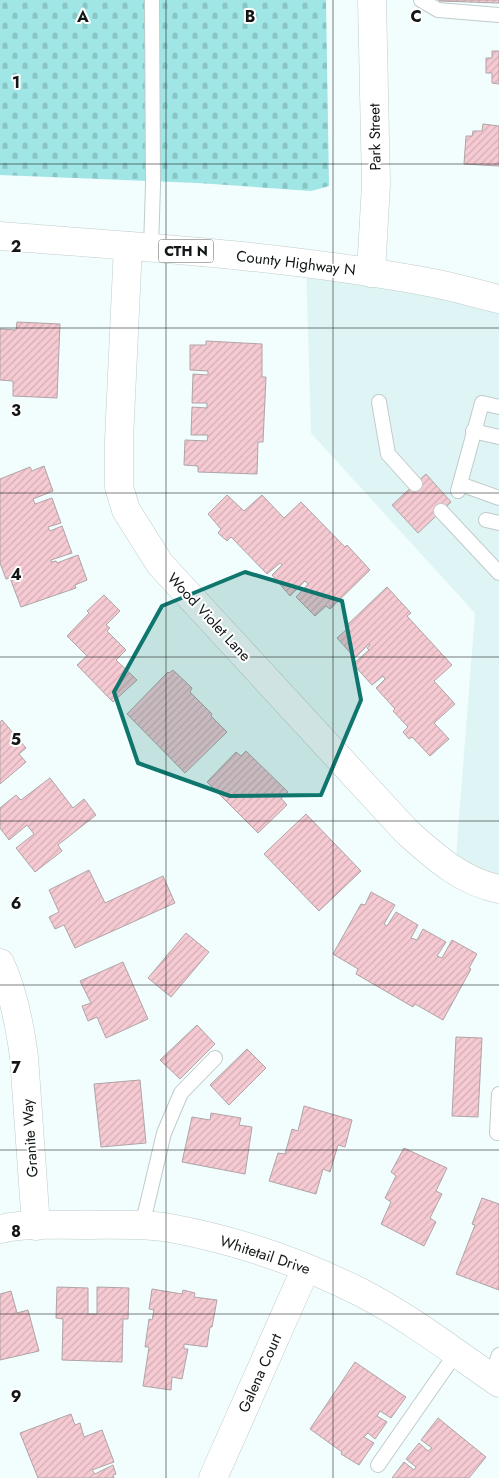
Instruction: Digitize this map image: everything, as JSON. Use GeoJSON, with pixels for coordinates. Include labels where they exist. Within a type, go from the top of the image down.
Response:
{"type":"FeatureCollection","features":[{"type":"Feature","properties":{"kind":"street","name":"Park Street"},"geometry":{"type":"LineString","coordinates":[[371,273],[376,184],[372,0]]}},
{"type":"Feature","properties":{"kind":"street","name":"County Highway N"},"geometry":{"type":"LineString","coordinates":[[0,236],[211,253],[371,273],[434,283],[499,299]]}},
{"type":"Feature","properties":{"kind":"street","name":"Wood Violet Lane"},"geometry":{"type":"LineString","coordinates":[[140,247],[119,440],[119,486],[126,510],[160,564],[407,832],[438,860],[471,880],[499,889]]}},
{"type":"Feature","properties":{"kind":"street","name":"Granite Way"},"geometry":{"type":"LineString","coordinates":[[0,963],[5,974],[21,1034],[36,1226]]}},
{"type":"Feature","properties":{"kind":"street","name":"Whitetail Drive"},"geometry":{"type":"LineString","coordinates":[[0,1229],[36,1226],[142,1226],[169,1228],[241,1244],[306,1268],[360,1292],[400,1315],[456,1353],[496,1372]]}},
{"type":"Feature","properties":{"kind":"street","name":"Galena Court"},"geometry":{"type":"LineString","coordinates":[[213,1478],[306,1268]]}},
{"type":"Feature","properties":{"kind":"lane"},"geometry":{"type":"LineString","coordinates":[[140,247],[153,185],[152,0]]}},
{"type":"Feature","properties":{"kind":"lane"},"geometry":{"type":"LineString","coordinates":[[421,0],[438,10],[499,15]]}},
{"type":"Feature","properties":{"kind":"lane"},"geometry":{"type":"LineString","coordinates":[[378,402],[388,454],[415,484]]}},
{"type":"Feature","properties":{"kind":"lane"},"geometry":{"type":"LineString","coordinates":[[499,406],[482,403],[459,488],[499,498]]}},
{"type":"Feature","properties":{"kind":"lane"},"geometry":{"type":"LineString","coordinates":[[473,431],[499,437]]}},
{"type":"Feature","properties":{"kind":"lane"},"geometry":{"type":"LineString","coordinates":[[441,511],[499,573]]}},
{"type":"Feature","properties":{"kind":"lane"},"geometry":{"type":"LineString","coordinates":[[142,1226],[164,1133],[181,1093],[215,1058]]}},
{"type":"Feature","properties":{"kind":"lane"},"geometry":{"type":"LineString","coordinates":[[497,1133],[499,1094]]}},
{"type":"Feature","properties":{"kind":"lane"},"geometry":{"type":"LineString","coordinates":[[378,1465],[456,1353]]}},
{"type":"Feature","properties":{"kind":"highlighted area"},"geometry":{"type":"Polygon","coordinates":[[[245,572],[342,601],[361,700],[321,795],[230,796],[138,763],[114,692],[162,606],[245,572]]]}},
{"type":"Feature","properties":{"kind":"shaded area"},"geometry":{"type":"Polygon","coordinates":[[[306,264],[499,299],[499,889],[455,870],[475,613],[311,433],[306,264]]]}},
{"type":"Feature","properties":{"kind":"green space"},"geometry":{"type":"Polygon","coordinates":[[[0,0],[326,0],[329,186],[311,191],[198,183],[0,175],[0,0]]]}},
{"type":"Feature","properties":{"kind":"building"},"geometry":{"type":"Polygon","coordinates":[[[499,0],[499,3],[439,1],[499,0]]]}},
{"type":"Feature","properties":{"kind":"building"},"geometry":{"type":"Polygon","coordinates":[[[492,51],[499,51],[499,84],[492,83],[492,73],[486,73],[486,58],[492,58],[492,51]]]}},
{"type":"Feature","properties":{"kind":"building"},"geometry":{"type":"Polygon","coordinates":[[[483,124],[499,126],[499,166],[464,164],[466,136],[472,136],[473,131],[482,131],[483,124]]]}},
{"type":"Feature","properties":{"kind":"building"},"geometry":{"type":"Polygon","coordinates":[[[17,322],[60,324],[57,398],[13,396],[13,381],[0,380],[0,329],[16,330],[17,322]]]}},
{"type":"Feature","properties":{"kind":"building"},"geometry":{"type":"Polygon","coordinates":[[[206,341],[262,344],[262,377],[266,377],[263,442],[258,442],[257,474],[198,472],[198,466],[184,465],[185,440],[207,441],[208,435],[191,435],[192,407],[207,408],[207,403],[192,403],[193,374],[208,375],[208,371],[190,370],[190,345],[206,345],[206,341]]]}},
{"type":"Feature","properties":{"kind":"building"},"geometry":{"type":"Polygon","coordinates":[[[44,466],[53,491],[33,499],[35,504],[52,498],[61,523],[48,527],[50,531],[62,526],[72,553],[51,560],[51,562],[56,561],[57,563],[78,555],[87,580],[75,585],[76,588],[21,607],[10,578],[6,579],[0,563],[0,479],[30,467],[32,471],[44,466]]]}},
{"type":"Feature","properties":{"kind":"building"},"geometry":{"type":"Polygon","coordinates":[[[426,474],[451,502],[418,533],[392,505],[426,474]]]}},
{"type":"Feature","properties":{"kind":"building"},"geometry":{"type":"Polygon","coordinates":[[[227,495],[244,511],[262,495],[284,518],[301,502],[345,547],[347,545],[370,570],[330,609],[326,606],[315,616],[296,597],[308,584],[305,581],[290,596],[272,575],[282,565],[280,563],[267,574],[231,537],[227,541],[218,533],[221,529],[208,514],[227,495]]]}},
{"type":"Feature","properties":{"kind":"building"},"geometry":{"type":"Polygon","coordinates":[[[387,587],[411,613],[407,616],[452,665],[434,681],[455,704],[434,723],[449,739],[430,756],[412,737],[409,739],[403,732],[408,727],[376,688],[385,679],[383,676],[372,685],[353,664],[369,650],[367,648],[370,645],[355,658],[337,638],[347,629],[345,627],[387,587]]]}},
{"type":"Feature","properties":{"kind":"building"},"geometry":{"type":"Polygon","coordinates":[[[104,595],[120,611],[106,625],[110,628],[107,631],[126,650],[116,660],[137,680],[113,702],[77,665],[87,656],[67,636],[89,613],[87,611],[104,595]]]}},
{"type":"Feature","properties":{"kind":"building"},"geometry":{"type":"Polygon","coordinates":[[[173,670],[192,688],[190,692],[227,732],[185,773],[127,714],[168,672],[173,670]]]}},
{"type":"Feature","properties":{"kind":"building"},"geometry":{"type":"Polygon","coordinates":[[[2,720],[26,748],[19,754],[26,762],[0,784],[0,722],[2,720]]]}},
{"type":"Feature","properties":{"kind":"building"},"geometry":{"type":"Polygon","coordinates":[[[246,751],[288,792],[281,798],[287,805],[258,833],[207,782],[236,752],[241,756],[246,751]]]}},
{"type":"Feature","properties":{"kind":"building"},"geometry":{"type":"Polygon","coordinates":[[[50,778],[73,808],[84,799],[96,815],[58,845],[62,851],[35,872],[16,848],[34,834],[27,825],[9,840],[0,828],[0,808],[16,795],[21,800],[50,778]]]}},
{"type":"Feature","properties":{"kind":"building"},"geometry":{"type":"Polygon","coordinates":[[[306,814],[361,871],[319,911],[264,854],[306,814]]]}},
{"type":"Feature","properties":{"kind":"building"},"geometry":{"type":"Polygon","coordinates":[[[89,870],[105,903],[163,876],[175,903],[75,948],[64,925],[55,929],[49,917],[59,912],[49,890],[89,870]]]}},
{"type":"Feature","properties":{"kind":"building"},"geometry":{"type":"Polygon","coordinates":[[[371,892],[395,905],[384,924],[387,926],[396,912],[418,925],[411,938],[417,940],[423,929],[446,942],[437,956],[442,958],[452,940],[477,954],[469,968],[471,969],[443,1020],[415,1004],[413,1007],[356,974],[358,969],[333,954],[361,904],[365,905],[371,892]]]}},
{"type":"Feature","properties":{"kind":"building"},"geometry":{"type":"Polygon","coordinates":[[[186,933],[209,952],[171,997],[148,978],[186,933]]]}},
{"type":"Feature","properties":{"kind":"building"},"geometry":{"type":"Polygon","coordinates":[[[123,962],[148,1019],[106,1038],[97,1017],[88,1021],[82,1006],[91,1003],[80,981],[123,962]]]}},
{"type":"Feature","properties":{"kind":"building"},"geometry":{"type":"Polygon","coordinates":[[[197,1025],[215,1044],[180,1079],[160,1060],[197,1025]]]}},
{"type":"Feature","properties":{"kind":"building"},"geometry":{"type":"Polygon","coordinates":[[[456,1037],[482,1038],[478,1117],[452,1116],[456,1037]]]}},
{"type":"Feature","properties":{"kind":"building"},"geometry":{"type":"Polygon","coordinates":[[[247,1049],[266,1068],[229,1105],[210,1085],[247,1049]]]}},
{"type":"Feature","properties":{"kind":"building"},"geometry":{"type":"Polygon","coordinates":[[[140,1080],[146,1143],[101,1147],[94,1084],[140,1080]]]}},
{"type":"Feature","properties":{"kind":"building"},"geometry":{"type":"Polygon","coordinates":[[[304,1106],[352,1120],[345,1147],[338,1145],[330,1172],[323,1169],[316,1194],[269,1181],[278,1153],[285,1154],[292,1129],[298,1131],[304,1106]]]}},
{"type":"Feature","properties":{"kind":"building"},"geometry":{"type":"Polygon","coordinates":[[[211,1113],[241,1118],[239,1125],[252,1127],[245,1174],[182,1162],[192,1117],[210,1120],[211,1113]]]}},
{"type":"Feature","properties":{"kind":"building"},"geometry":{"type":"Polygon","coordinates":[[[404,1148],[447,1168],[436,1191],[442,1194],[430,1218],[436,1222],[424,1246],[381,1224],[391,1202],[385,1198],[396,1176],[391,1172],[404,1148]]]}},
{"type":"Feature","properties":{"kind":"building"},"geometry":{"type":"Polygon","coordinates":[[[482,1198],[499,1204],[499,1290],[456,1274],[475,1225],[472,1224],[482,1198]]]}},
{"type":"Feature","properties":{"kind":"building"},"geometry":{"type":"Polygon","coordinates":[[[57,1287],[88,1288],[88,1314],[97,1314],[97,1287],[129,1288],[128,1319],[123,1319],[122,1362],[62,1360],[63,1319],[56,1318],[57,1287]]]}},
{"type":"Feature","properties":{"kind":"building"},"geometry":{"type":"Polygon","coordinates":[[[152,1289],[182,1294],[183,1290],[195,1293],[194,1297],[217,1300],[207,1347],[184,1344],[184,1349],[188,1349],[182,1379],[172,1377],[171,1390],[143,1386],[149,1347],[145,1347],[149,1319],[152,1320],[154,1310],[149,1309],[152,1289]]]}},
{"type":"Feature","properties":{"kind":"building"},"geometry":{"type":"Polygon","coordinates":[[[11,1291],[17,1313],[28,1310],[39,1351],[0,1360],[0,1294],[11,1291]]]}},
{"type":"Feature","properties":{"kind":"building"},"geometry":{"type":"Polygon","coordinates":[[[355,1362],[406,1397],[391,1418],[380,1411],[377,1416],[387,1422],[375,1439],[368,1433],[364,1437],[374,1443],[359,1465],[341,1454],[342,1452],[310,1429],[355,1362]]]}},
{"type":"Feature","properties":{"kind":"building"},"geometry":{"type":"Polygon","coordinates":[[[71,1414],[75,1425],[80,1423],[84,1437],[102,1430],[114,1462],[92,1470],[95,1474],[113,1465],[116,1474],[113,1475],[114,1478],[38,1478],[20,1433],[71,1414]]]}},
{"type":"Feature","properties":{"kind":"building"},"geometry":{"type":"Polygon","coordinates":[[[438,1418],[486,1457],[469,1478],[392,1478],[404,1462],[414,1470],[416,1467],[406,1459],[419,1443],[428,1451],[432,1448],[421,1440],[438,1418]]]}}]}
